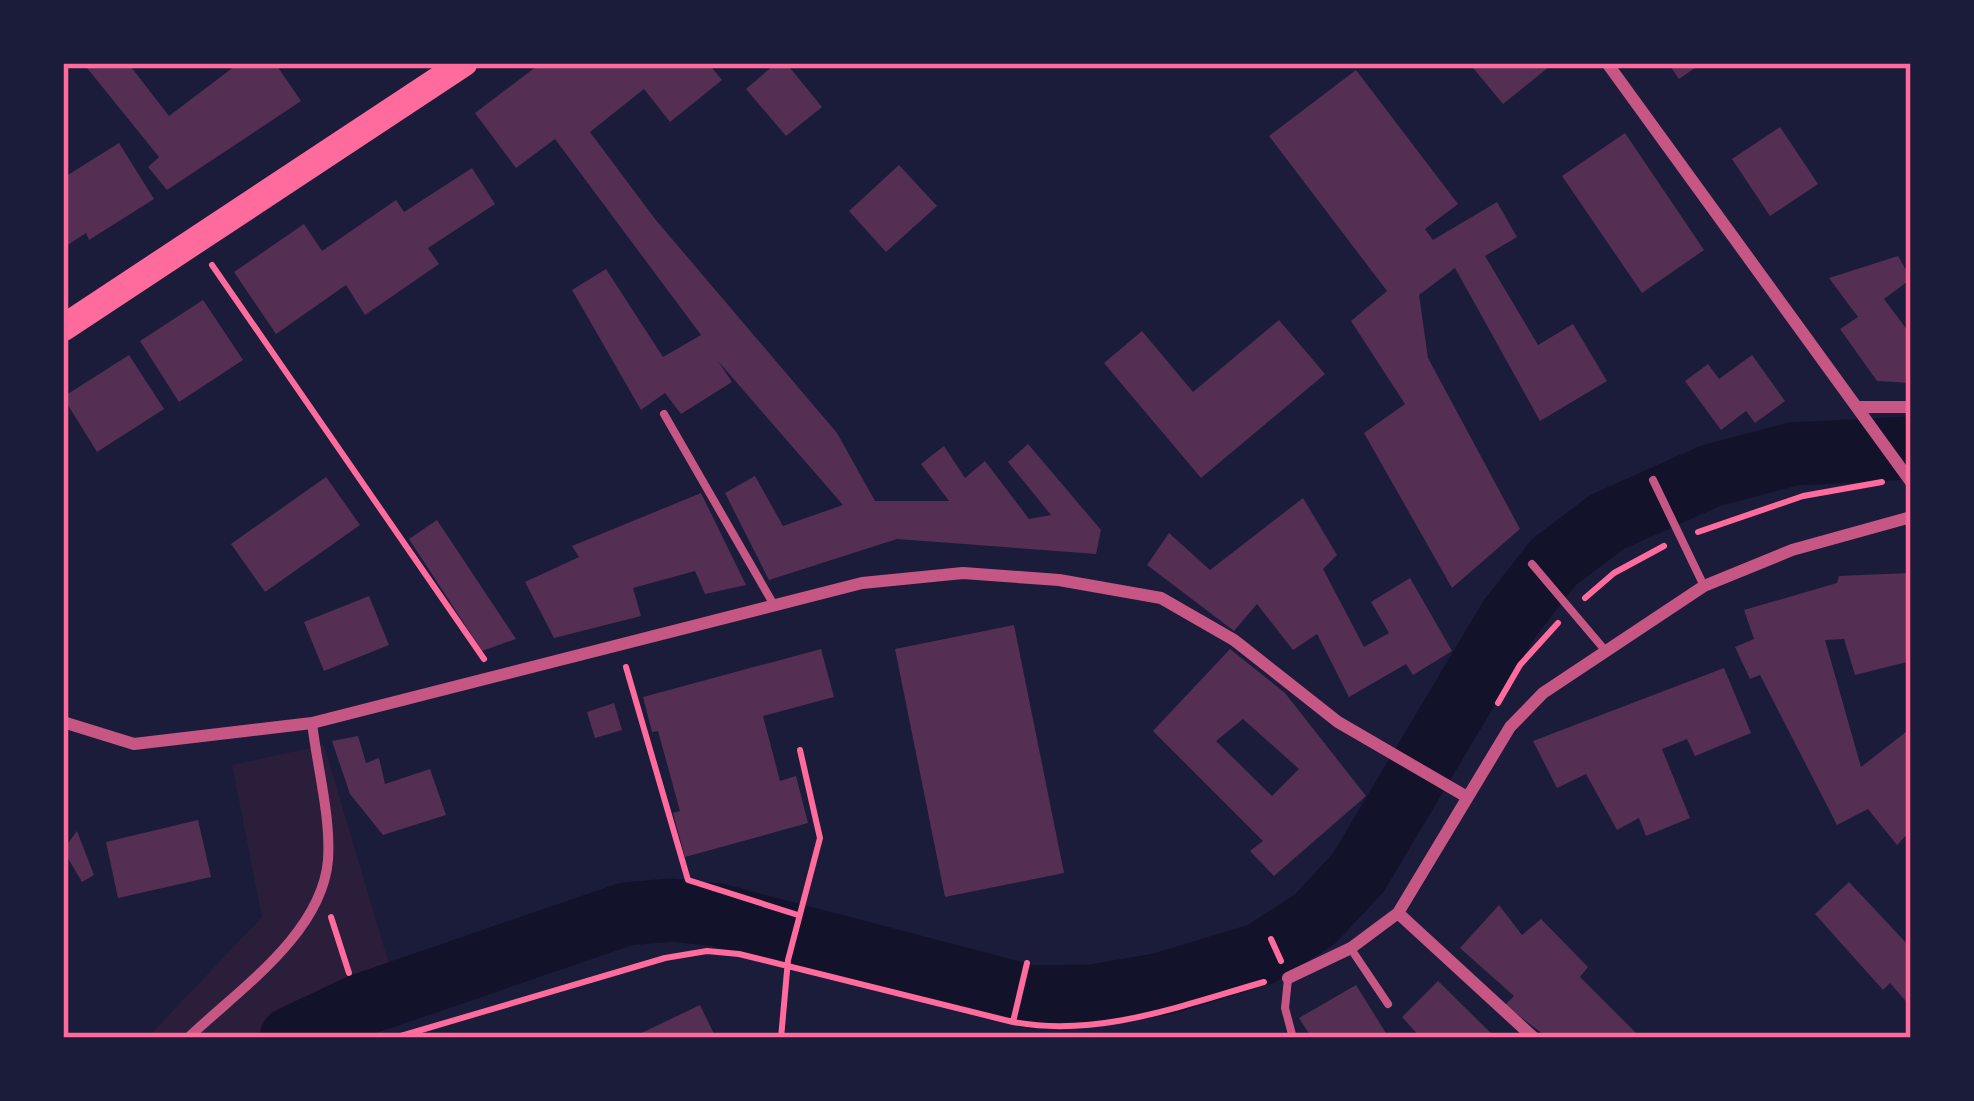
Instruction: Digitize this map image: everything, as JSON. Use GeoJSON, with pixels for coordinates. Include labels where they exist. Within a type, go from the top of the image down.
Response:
{"type":"FeatureCollection","features":[{"type":"Feature","properties":{"kind":"main road"},"geometry":{"type":"LineString","coordinates":[[63,328],[464,63]]}},
{"type":"Feature","properties":{"kind":"street"},"geometry":{"type":"LineString","coordinates":[[1607,63],[1908,478]]}},
{"type":"Feature","properties":{"kind":"street"},"geometry":{"type":"LineString","coordinates":[[1859,407],[1911,407]]}},
{"type":"Feature","properties":{"kind":"street"},"geometry":{"type":"LineString","coordinates":[[1286,972],[1351,948],[1398,913],[1510,727],[1543,693],[1703,586],[1792,550],[1911,517]]}},
{"type":"Feature","properties":{"kind":"street"},"geometry":{"type":"LineString","coordinates":[[63,722],[134,744],[312,723],[862,583],[963,573],[1059,580],[1161,598],[1234,640],[1338,722],[1467,797]]}},
{"type":"Feature","properties":{"kind":"street"},"geometry":{"type":"LineString","coordinates":[[188,1038],[294,936],[320,892],[328,854],[312,723]]}},
{"type":"Feature","properties":{"kind":"street"},"geometry":{"type":"LineString","coordinates":[[1398,913],[1534,1038]]}},
{"type":"Feature","properties":{"kind":"lane"},"geometry":{"type":"LineString","coordinates":[[664,414],[774,605]]}},
{"type":"Feature","properties":{"kind":"lane"},"geometry":{"type":"LineString","coordinates":[[1653,480],[1703,586]]}},
{"type":"Feature","properties":{"kind":"lane"},"geometry":{"type":"LineString","coordinates":[[1532,564],[1604,649]]}},
{"type":"Feature","properties":{"kind":"lane"},"geometry":{"type":"LineString","coordinates":[[1351,948],[1388,1004]]}},
{"type":"Feature","properties":{"kind":"lane"},"geometry":{"type":"LineString","coordinates":[[1286,972],[1285,1008],[1293,1038]]}},
{"type":"Feature","properties":{"kind":"path"},"geometry":{"type":"LineString","coordinates":[[196,242],[496,676]]}},
{"type":"Feature","properties":{"kind":"path"},"geometry":{"type":"LineString","coordinates":[[620,645],[688,880],[799,914]]}},
{"type":"Feature","properties":{"kind":"path"},"geometry":{"type":"LineString","coordinates":[[781,1038],[787,963],[820,838],[800,750]]}},
{"type":"Feature","properties":{"kind":"path"},"geometry":{"type":"LineString","coordinates":[[394,1038],[665,958],[706,951],[787,963],[1013,1022],[1106,1024],[1286,972],[1270,939]]}},
{"type":"Feature","properties":{"kind":"path"},"geometry":{"type":"LineString","coordinates":[[344,950],[349,973]]}},
{"type":"Feature","properties":{"kind":"path"},"geometry":{"type":"LineString","coordinates":[[1013,1022],[1028,964]]}},
{"type":"Feature","properties":{"kind":"shaded area"},"geometry":{"type":"Polygon","coordinates":[[[324,745],[406,1021],[370,1038],[147,1038],[262,917],[232,765],[324,745]]]}},
{"type":"Feature","properties":{"kind":"building"},"geometry":{"type":"Polygon","coordinates":[[[83,63],[128,63],[169,116],[239,63],[275,63],[301,101],[167,190],[148,167],[159,157],[83,63]]]}},
{"type":"Feature","properties":{"kind":"building"},"geometry":{"type":"Polygon","coordinates":[[[541,63],[708,63],[722,80],[670,122],[644,89],[590,132],[655,219],[837,433],[875,501],[949,501],[921,464],[944,446],[965,478],[985,461],[1029,519],[1051,515],[1008,462],[1028,444],[1101,530],[1096,554],[897,539],[769,580],[725,493],[755,476],[783,526],[843,505],[718,361],[732,382],[681,414],[665,393],[641,410],[572,290],[606,269],[663,357],[701,335],[555,139],[516,168],[475,113],[541,63]]]}},
{"type":"Feature","properties":{"kind":"building"},"geometry":{"type":"Polygon","coordinates":[[[776,63],[786,63],[822,107],[786,136],[746,89],[776,63]]]}},
{"type":"Feature","properties":{"kind":"building"},"geometry":{"type":"Polygon","coordinates":[[[1469,63],[1554,63],[1503,104],[1469,63]]]}},
{"type":"Feature","properties":{"kind":"building"},"geometry":{"type":"Polygon","coordinates":[[[1668,63],[1702,63],[1679,79],[1668,63]]]}},
{"type":"Feature","properties":{"kind":"building"},"geometry":{"type":"Polygon","coordinates":[[[1356,70],[1458,204],[1425,229],[1433,240],[1497,202],[1517,237],[1485,256],[1538,345],[1573,324],[1607,381],[1540,421],[1455,268],[1419,295],[1428,358],[1520,529],[1452,588],[1364,433],[1405,404],[1351,321],[1387,291],[1269,136],[1356,70]]]}},
{"type":"Feature","properties":{"kind":"building"},"geometry":{"type":"Polygon","coordinates":[[[1780,127],[1818,184],[1770,216],[1732,159],[1780,127]]]}},
{"type":"Feature","properties":{"kind":"building"},"geometry":{"type":"Polygon","coordinates":[[[1625,133],[1704,250],[1642,293],[1562,176],[1625,133]]]}},
{"type":"Feature","properties":{"kind":"building"},"geometry":{"type":"Polygon","coordinates":[[[119,143],[154,199],[89,240],[86,233],[63,248],[63,178],[119,143]]]}},
{"type":"Feature","properties":{"kind":"building"},"geometry":{"type":"Polygon","coordinates":[[[899,165],[937,206],[886,252],[849,211],[899,165]]]}},
{"type":"Feature","properties":{"kind":"building"},"geometry":{"type":"Polygon","coordinates":[[[472,168],[495,204],[428,248],[439,264],[365,315],[346,285],[276,334],[234,272],[304,224],[322,251],[396,200],[404,212],[472,168]]]}},
{"type":"Feature","properties":{"kind":"building"},"geometry":{"type":"Polygon","coordinates":[[[1898,256],[1911,279],[1884,299],[1911,335],[1911,383],[1877,381],[1840,329],[1858,317],[1829,278],[1898,256]]]}},
{"type":"Feature","properties":{"kind":"building"},"geometry":{"type":"Polygon","coordinates":[[[203,300],[243,360],[179,402],[140,341],[203,300]]]}},
{"type":"Feature","properties":{"kind":"building"},"geometry":{"type":"Polygon","coordinates":[[[1279,320],[1325,374],[1201,478],[1104,363],[1142,331],[1193,392],[1279,320]]]}},
{"type":"Feature","properties":{"kind":"building"},"geometry":{"type":"Polygon","coordinates":[[[129,355],[164,409],[97,452],[63,397],[129,355]]]}},
{"type":"Feature","properties":{"kind":"building"},"geometry":{"type":"Polygon","coordinates":[[[1752,355],[1785,401],[1755,423],[1746,411],[1721,430],[1685,381],[1708,364],[1719,379],[1752,355]]]}},
{"type":"Feature","properties":{"kind":"building"},"geometry":{"type":"Polygon","coordinates":[[[326,477],[360,525],[265,592],[231,544],[326,477]]]}},
{"type":"Feature","properties":{"kind":"building"},"geometry":{"type":"Polygon","coordinates":[[[701,493],[746,585],[705,594],[695,571],[633,588],[641,616],[554,638],[525,582],[579,557],[572,546],[701,493]]]}},
{"type":"Feature","properties":{"kind":"building"},"geometry":{"type":"Polygon","coordinates":[[[1303,498],[1337,555],[1323,569],[1364,647],[1389,633],[1371,602],[1410,578],[1452,651],[1413,675],[1406,664],[1349,697],[1317,634],[1293,650],[1257,604],[1234,631],[1147,565],[1169,533],[1210,570],[1303,498]]]}},
{"type":"Feature","properties":{"kind":"building"},"geometry":{"type":"Polygon","coordinates":[[[437,520],[516,639],[482,651],[409,539],[437,520]]]}},
{"type":"Feature","properties":{"kind":"building"},"geometry":{"type":"Polygon","coordinates":[[[1909,573],[1911,661],[1855,675],[1844,639],[1825,640],[1861,767],[1911,728],[1911,830],[1897,845],[1868,809],[1837,825],[1760,675],[1750,679],[1735,647],[1754,639],[1744,610],[1837,583],[1839,576],[1909,573]]]}},
{"type":"Feature","properties":{"kind":"building"},"geometry":{"type":"Polygon","coordinates":[[[369,596],[389,645],[324,671],[304,622],[369,596]]]}},
{"type":"Feature","properties":{"kind":"building"},"geometry":{"type":"Polygon","coordinates":[[[1014,625],[1064,873],[945,897],[895,649],[1014,625]]]}},
{"type":"Feature","properties":{"kind":"building"},"geometry":{"type":"Polygon","coordinates":[[[821,649],[834,697],[763,716],[780,781],[796,776],[808,823],[685,857],[673,813],[680,811],[658,731],[652,732],[643,697],[821,649]]]}},
{"type":"Feature","properties":{"kind":"building"},"geometry":{"type":"Polygon","coordinates":[[[1230,649],[1285,693],[1366,796],[1274,876],[1250,851],[1263,841],[1153,731],[1230,649]],[[1243,719],[1216,741],[1272,796],[1299,769],[1243,719]]]}},
{"type":"Feature","properties":{"kind":"building"},"geometry":{"type":"Polygon","coordinates":[[[1724,668],[1751,733],[1695,756],[1687,739],[1662,749],[1690,818],[1646,836],[1639,818],[1617,830],[1586,774],[1557,788],[1533,741],[1724,668]]]}},
{"type":"Feature","properties":{"kind":"building"},"geometry":{"type":"Polygon","coordinates":[[[614,703],[622,730],[595,738],[587,712],[614,703]]]}},
{"type":"Feature","properties":{"kind":"building"},"geometry":{"type":"Polygon","coordinates":[[[358,736],[366,763],[379,758],[385,784],[430,769],[446,815],[383,835],[350,794],[332,741],[358,736]]]}},
{"type":"Feature","properties":{"kind":"building"},"geometry":{"type":"Polygon","coordinates":[[[198,820],[211,877],[118,898],[106,842],[198,820]]]}},
{"type":"Feature","properties":{"kind":"building"},"geometry":{"type":"Polygon","coordinates":[[[77,831],[94,875],[82,882],[63,850],[77,831]]]}},
{"type":"Feature","properties":{"kind":"building"},"geometry":{"type":"Polygon","coordinates":[[[1849,882],[1911,948],[1911,1007],[1890,983],[1883,990],[1815,914],[1849,882]]]}},
{"type":"Feature","properties":{"kind":"building"},"geometry":{"type":"Polygon","coordinates":[[[1499,905],[1522,935],[1541,919],[1588,967],[1580,977],[1641,1038],[1548,1038],[1505,1005],[1514,996],[1460,948],[1499,905]]]}},
{"type":"Feature","properties":{"kind":"building"},"geometry":{"type":"Polygon","coordinates":[[[1438,981],[1496,1038],[1421,1038],[1402,1017],[1438,981]]]}},
{"type":"Feature","properties":{"kind":"building"},"geometry":{"type":"Polygon","coordinates":[[[1356,985],[1389,1038],[1312,1038],[1299,1018],[1356,985]]]}},
{"type":"Feature","properties":{"kind":"building"},"geometry":{"type":"Polygon","coordinates":[[[700,1005],[716,1038],[631,1038],[700,1005]]]}},
{"type":"Feature","properties":{"kind":"waterway"},"geometry":{"type":"LineString","coordinates":[[291,1038],[361,1005],[626,914],[671,910],[718,915],[1031,997],[1092,996],[1162,984],[1261,954],[1315,919],[1358,873],[1510,618],[1554,562],[1607,522],[1710,476],[1793,454],[1911,448]]}}]}
